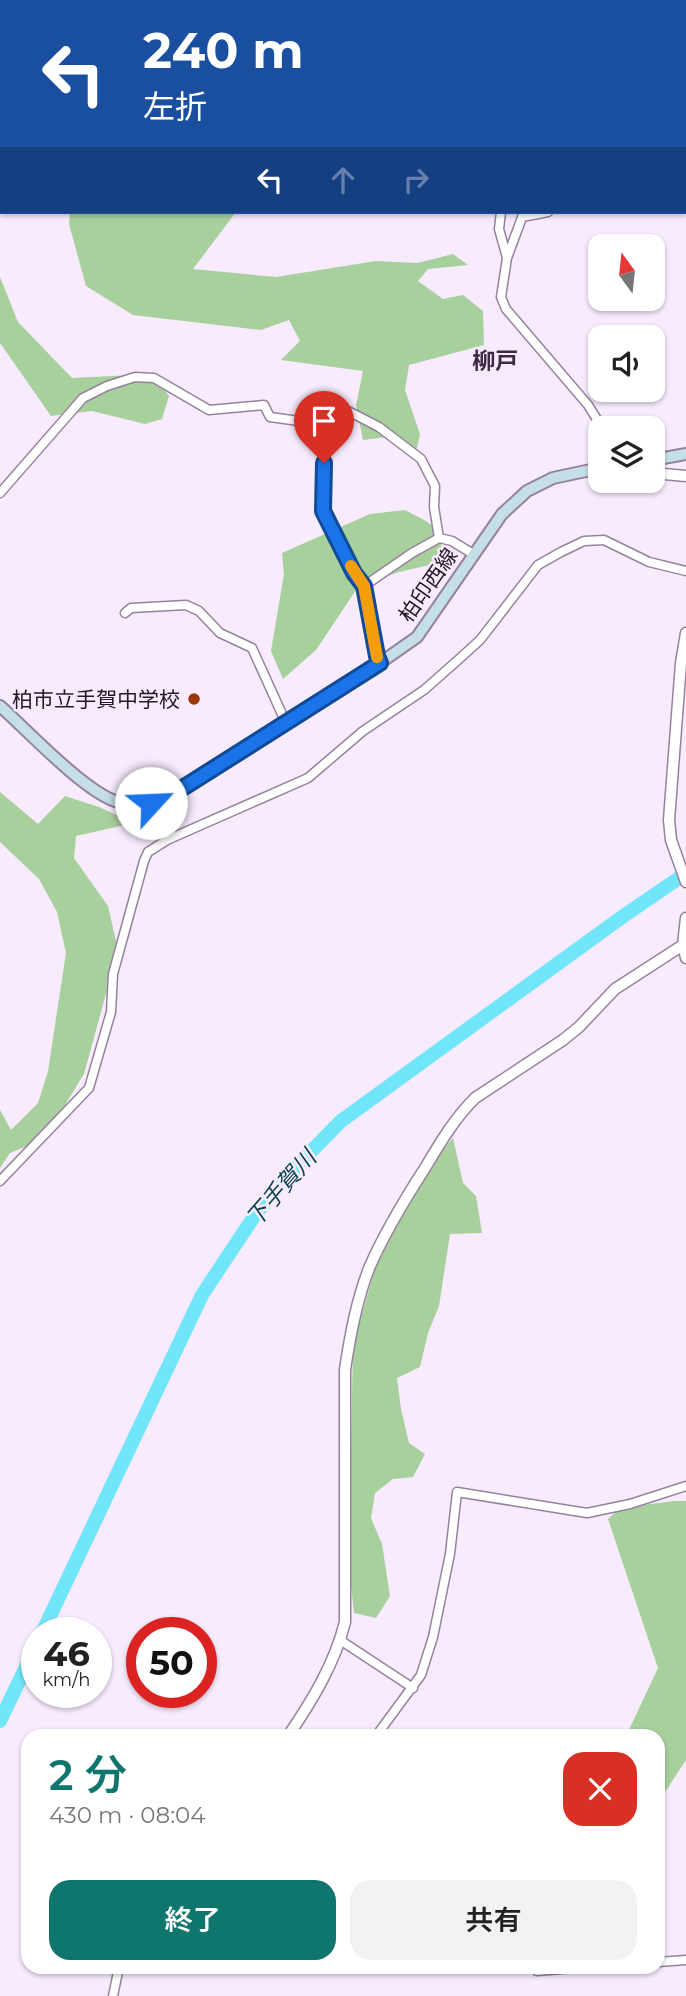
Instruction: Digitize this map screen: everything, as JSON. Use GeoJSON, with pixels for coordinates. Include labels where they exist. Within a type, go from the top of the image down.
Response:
{"type":"FeatureCollection","features":[{"type":"Feature","properties":{"kind":"main road"},"geometry":{"type":"LineString","coordinates":[[665,458],[686,454]]}},
{"type":"Feature","properties":{"kind":"main road","name":"柏印西線"},"geometry":{"type":"LineString","coordinates":[[0,706],[104,796],[128,804],[151,803],[178,791],[417,637],[502,514],[527,491],[552,478],[588,470]]}},
{"type":"Feature","properties":{"kind":"street"},"geometry":{"type":"LineString","coordinates":[[500,214],[499,229],[507,258]]}},
{"type":"Feature","properties":{"kind":"street"},"geometry":{"type":"LineString","coordinates":[[523,214],[507,258],[501,297],[506,309],[595,416]]}},
{"type":"Feature","properties":{"kind":"street"},"geometry":{"type":"LineString","coordinates":[[1,489],[83,398],[107,386],[135,377],[148,377],[209,410],[264,405],[270,417],[328,425],[348,411],[379,427],[421,459],[434,480],[434,507],[439,538]]}},
{"type":"Feature","properties":{"kind":"street"},"geometry":{"type":"LineString","coordinates":[[324,463],[323,511],[354,573],[364,586],[380,663]]}},
{"type":"Feature","properties":{"kind":"street"},"geometry":{"type":"LineString","coordinates":[[665,474],[686,476]]}},
{"type":"Feature","properties":{"kind":"street"},"geometry":{"type":"LineString","coordinates":[[364,586],[439,538],[452,541],[473,554]]}},
{"type":"Feature","properties":{"kind":"street"},"geometry":{"type":"LineString","coordinates":[[0,1181],[89,1088],[111,1013],[113,974],[139,875],[148,852],[177,835],[308,778],[363,731],[424,690],[480,640],[538,565],[561,552],[584,541],[604,540],[649,562],[686,571]]}},
{"type":"Feature","properties":{"kind":"street"},"geometry":{"type":"LineString","coordinates":[[125,613],[131,608],[186,605],[193,607],[220,633],[252,648],[286,723]]}},
{"type":"Feature","properties":{"kind":"street"},"geometry":{"type":"LineString","coordinates":[[684,877],[671,840],[669,797],[686,633]]}},
{"type":"Feature","properties":{"kind":"street"},"geometry":{"type":"LineString","coordinates":[[686,919],[683,945],[686,958]]}},
{"type":"Feature","properties":{"kind":"street"},"geometry":{"type":"LineString","coordinates":[[293,1729],[307,1709],[340,1640],[345,1622],[345,1370],[351,1333],[364,1284],[380,1245],[452,1125],[470,1104],[579,1027],[615,989],[683,945]]}},
{"type":"Feature","properties":{"kind":"street"},"geometry":{"type":"LineString","coordinates":[[381,1729],[421,1675],[433,1637],[450,1554],[457,1492],[587,1513],[630,1504],[686,1486]]}},
{"type":"Feature","properties":{"kind":"street"},"geometry":{"type":"LineString","coordinates":[[340,1640],[413,1688]]}},
{"type":"Feature","properties":{"kind":"street"},"geometry":{"type":"LineString","coordinates":[[665,1962],[686,1960]]}},
{"type":"Feature","properties":{"kind":"street"},"geometry":{"type":"LineString","coordinates":[[113,1996],[118,1974]]}},
{"type":"Feature","properties":{"kind":"green space"},"geometry":{"type":"Polygon","coordinates":[[[70,214],[234,214],[193,269],[276,277],[376,261],[417,263],[453,254],[468,265],[428,269],[418,281],[443,299],[463,295],[483,311],[484,345],[409,365],[405,390],[420,434],[416,452],[387,437],[363,440],[356,405],[363,371],[281,360],[300,341],[289,320],[261,330],[133,315],[86,286],[69,224],[70,214]]]}},
{"type":"Feature","properties":{"kind":"green space"},"geometry":{"type":"Polygon","coordinates":[[[0,277],[18,322],[72,378],[153,374],[169,396],[162,419],[145,424],[92,411],[51,416],[0,343],[0,277]]]}},
{"type":"Feature","properties":{"kind":"green space"},"geometry":{"type":"Polygon","coordinates":[[[405,510],[433,526],[439,537],[442,556],[434,564],[360,584],[316,650],[283,679],[271,651],[284,574],[282,553],[370,514],[405,510]]]}},
{"type":"Feature","properties":{"kind":"green space"},"geometry":{"type":"Polygon","coordinates":[[[0,792],[38,824],[65,796],[99,807],[134,823],[76,836],[74,858],[108,906],[118,950],[84,1074],[57,1118],[27,1146],[10,1153],[0,1168],[0,1110],[11,1130],[38,1103],[48,1071],[66,953],[57,912],[39,879],[0,842],[0,792]]]}},
{"type":"Feature","properties":{"kind":"green space"},"geometry":{"type":"Polygon","coordinates":[[[453,1138],[463,1183],[476,1196],[482,1233],[450,1234],[439,1306],[428,1333],[420,1367],[397,1378],[409,1443],[425,1454],[413,1477],[393,1479],[375,1493],[371,1518],[382,1544],[390,1596],[376,1618],[354,1613],[349,1565],[353,1345],[376,1265],[418,1187],[453,1138]]]}},
{"type":"Feature","properties":{"kind":"green space"},"geometry":{"type":"Polygon","coordinates":[[[686,1501],[686,1760],[665,1792],[665,1729],[629,1729],[658,1668],[608,1519],[620,1508],[686,1501]]]}},
{"type":"Feature","properties":{"kind":"waterway","name":"下手賀川"},"geometry":{"type":"LineString","coordinates":[[50,1617],[202,1295],[255,1215],[287,1176],[341,1121],[679,878]]}},
{"type":"Feature","properties":{"kind":"waterway","name":"下手賀川"},"geometry":{"type":"LineString","coordinates":[[0,1721],[21,1677]]}},
{"type":"Feature","properties":{"kind":"slow traffic"},"geometry":{"type":"LineString","coordinates":[[351,566],[364,586],[377,657]]}},
{"type":"Feature","properties":{"kind":"place","name":"柏市立手賀中学校"},"geometry":{"type":"Point","coordinates":[194,699]}},
{"type":"Feature","properties":{"kind":"district","name":"柳戸"},"geometry":{"type":"Point","coordinates":[495,361]}},
{"type":"Feature","properties":{"kind":"route"},"geometry":{"type":"LineString","coordinates":[[151,803],[178,791],[380,663],[364,586],[354,573],[323,511],[324,463]]}}]}
